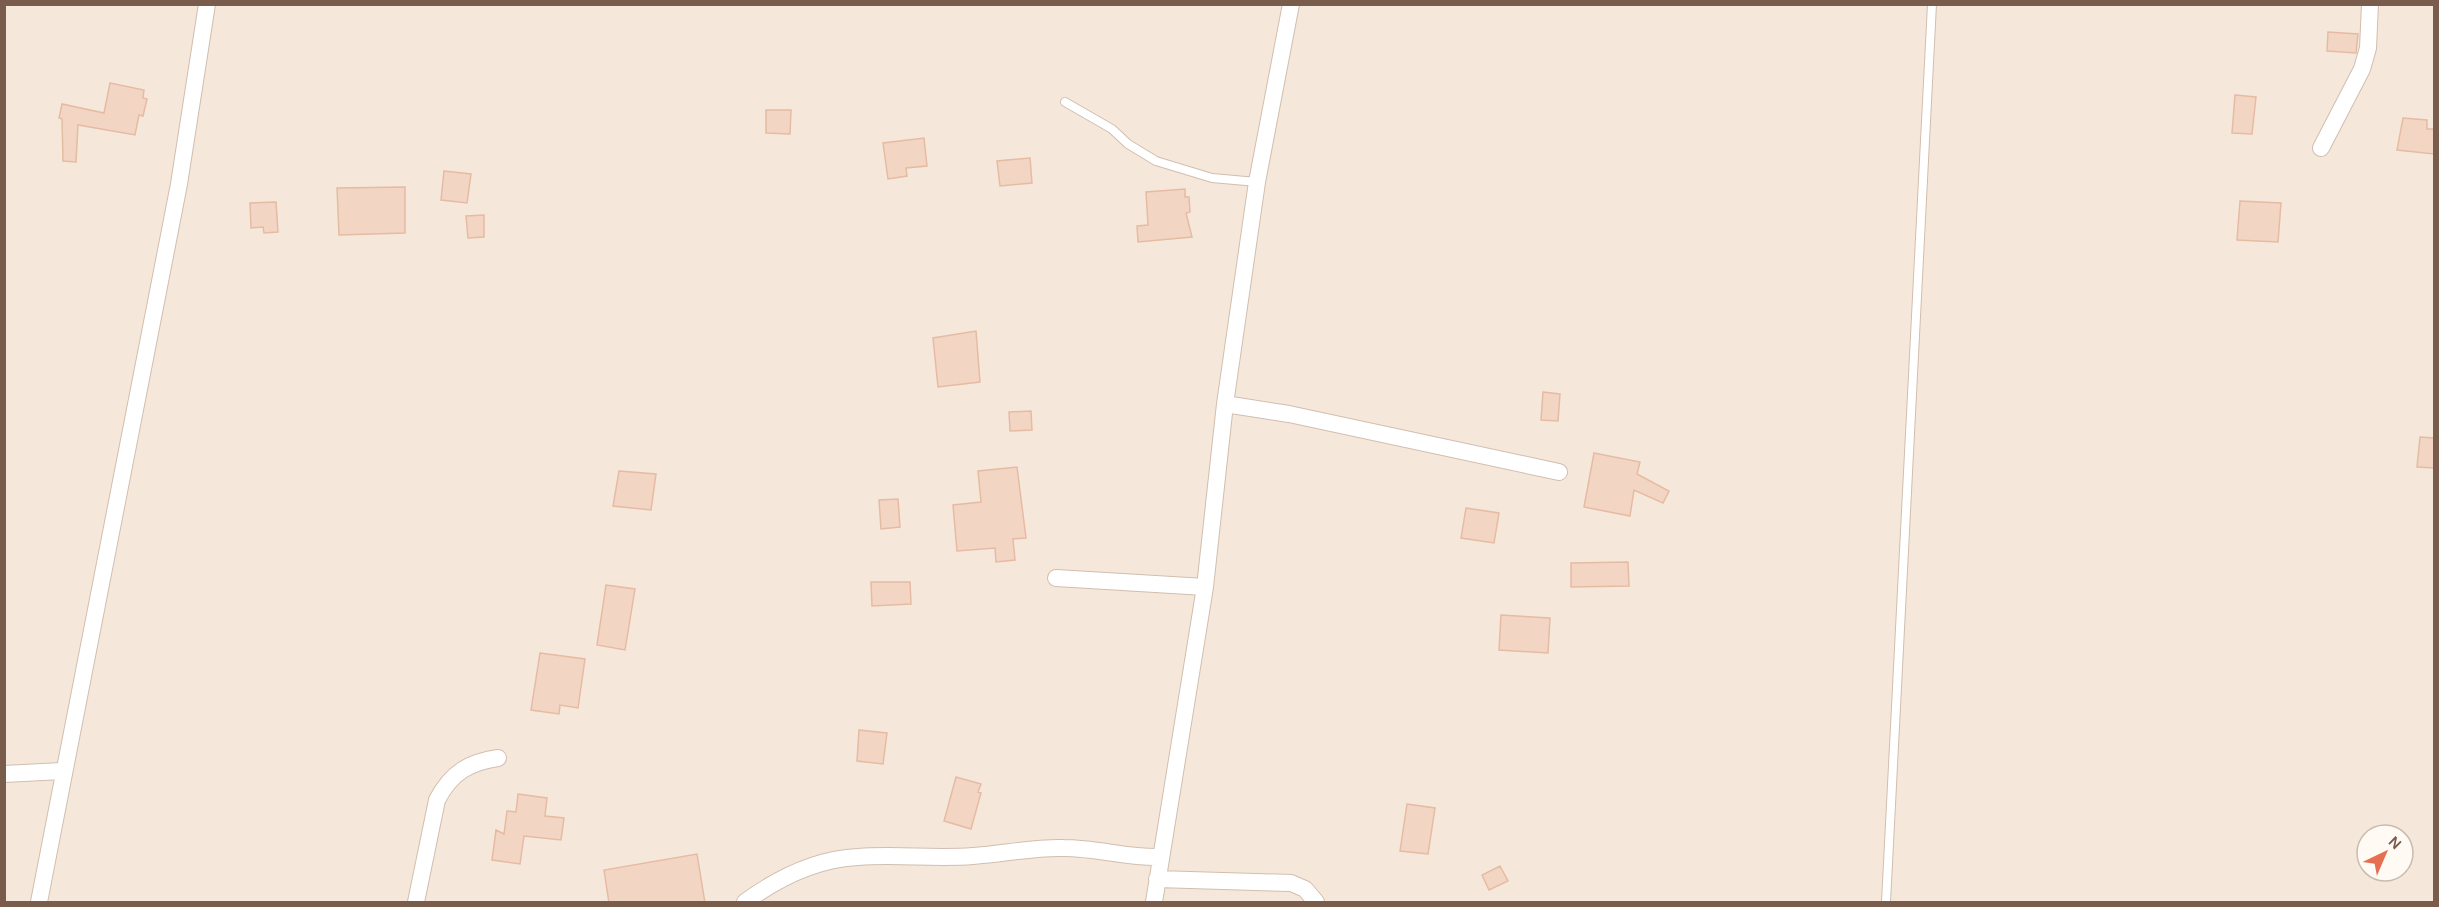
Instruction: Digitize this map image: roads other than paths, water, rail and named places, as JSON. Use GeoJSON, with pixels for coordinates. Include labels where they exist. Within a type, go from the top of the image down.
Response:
{"type":"FeatureCollection","features":[{"type":"Feature","properties":{"kind":"street"},"geometry":{"type":"LineString","coordinates":[[39,903],[62,771],[179,184],[207,4]]}},
{"type":"Feature","properties":{"kind":"street"},"geometry":{"type":"LineString","coordinates":[[1154,903],[1205,587],[1225,404],[1257,182],[1291,4]]}},
{"type":"Feature","properties":{"kind":"street"},"geometry":{"type":"LineString","coordinates":[[2321,148],[2362,69],[2368,48],[2370,4]]}},
{"type":"Feature","properties":{"kind":"street"},"geometry":{"type":"LineString","coordinates":[[1225,404],[1289,414],[1559,471]]}},
{"type":"Feature","properties":{"kind":"street"},"geometry":{"type":"LineString","coordinates":[[1056,578],[1205,587]]}},
{"type":"Feature","properties":{"kind":"street"},"geometry":{"type":"LineString","coordinates":[[416,903],[437,800],[445,785],[475,761],[498,758]]}},
{"type":"Feature","properties":{"kind":"street"},"geometry":{"type":"LineString","coordinates":[[4,774],[62,771]]}},
{"type":"Feature","properties":{"kind":"street"},"geometry":{"type":"LineString","coordinates":[[745,903],[766,887],[794,872],[826,862],[858,857],[973,856],[1033,848],[1066,848],[1140,858],[1160,857]]}},
{"type":"Feature","properties":{"kind":"street"},"geometry":{"type":"LineString","coordinates":[[1157,879],[1291,883],[1305,889],[1316,903]]}},
{"type":"Feature","properties":{"kind":"lane"},"geometry":{"type":"LineString","coordinates":[[1886,903],[1932,4]]}},
{"type":"Feature","properties":{"kind":"lane"},"geometry":{"type":"LineString","coordinates":[[1065,102],[1112,129],[1128,144],[1156,161],[1212,178],[1257,182]]}}]}
